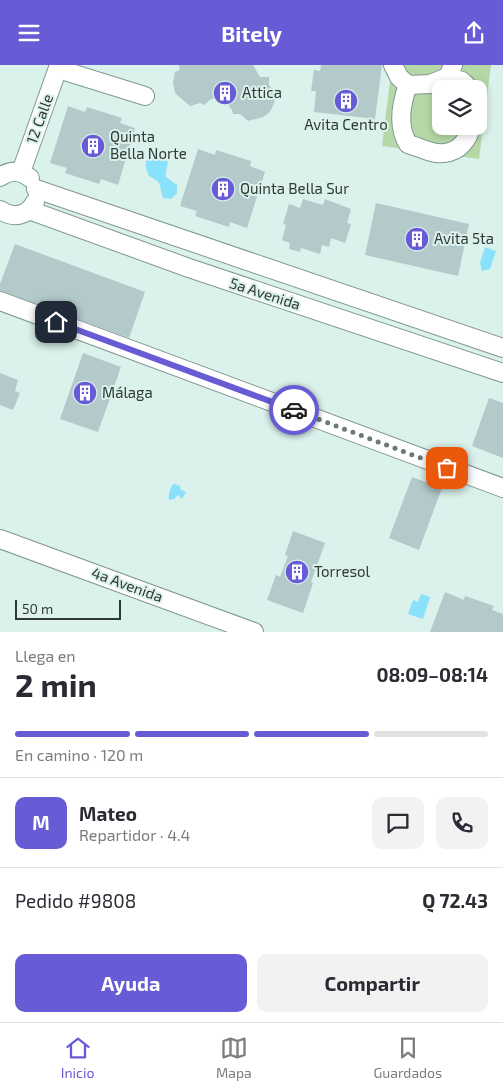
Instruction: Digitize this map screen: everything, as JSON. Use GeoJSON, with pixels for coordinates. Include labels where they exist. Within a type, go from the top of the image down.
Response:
{"type":"FeatureCollection","features":[{"type":"Feature","properties":{"kind":"street"},"geometry":{"type":"LineString","coordinates":[[393,65],[399,77],[408,85],[430,84],[451,71],[461,80]]}},
{"type":"Feature","properties":{"kind":"street"},"geometry":{"type":"LineString","coordinates":[[58,67],[145,96]]}},
{"type":"Feature","properties":{"kind":"street","name":"12 Calle"},"geometry":{"type":"LineString","coordinates":[[21,173],[58,67]]}},
{"type":"Feature","properties":{"kind":"street"},"geometry":{"type":"LineString","coordinates":[[408,85],[402,100],[401,118],[402,135],[408,144],[444,153],[459,147],[469,135]]}},
{"type":"Feature","properties":{"kind":"street"},"geometry":{"type":"LineString","coordinates":[[0,177],[10,172],[21,173],[31,179],[36,189],[35,200],[29,210],[20,215],[2,216]]}},
{"type":"Feature","properties":{"kind":"street","name":"5a Avenida"},"geometry":{"type":"LineString","coordinates":[[36,189],[503,348]]}},
{"type":"Feature","properties":{"kind":"street","name":"5a Avenida"},"geometry":{"type":"LineString","coordinates":[[29,210],[189,268],[503,373]]}},
{"type":"Feature","properties":{"kind":"street"},"geometry":{"type":"LineString","coordinates":[[0,301],[503,489]]}},
{"type":"Feature","properties":{"kind":"street","name":"4a Avenida"},"geometry":{"type":"LineString","coordinates":[[0,539],[254,632]]}},
{"type":"Feature","properties":{"kind":"green space"},"geometry":{"type":"Polygon","coordinates":[[[392,65],[491,65],[487,96],[487,80],[432,80],[432,135],[482,135],[479,159],[382,146],[392,65]]]}},
{"type":"Feature","properties":{"kind":"water"},"geometry":{"type":"Polygon","coordinates":[[[161,154],[168,161],[166,177],[177,185],[177,193],[171,199],[163,198],[159,183],[149,176],[146,169],[148,158],[161,154]]]}},
{"type":"Feature","properties":{"kind":"water"},"geometry":{"type":"Polygon","coordinates":[[[485,247],[496,251],[490,269],[482,271],[480,263],[485,247]]]}},
{"type":"Feature","properties":{"kind":"water"},"geometry":{"type":"Polygon","coordinates":[[[174,484],[180,486],[181,491],[186,492],[182,499],[178,495],[174,499],[169,500],[171,487],[174,484]]]}},
{"type":"Feature","properties":{"kind":"water"},"geometry":{"type":"Polygon","coordinates":[[[421,594],[430,597],[423,619],[408,614],[413,600],[418,602],[421,594]]]}},
{"type":"Feature","properties":{"kind":"building","name":"Attica"},"geometry":{"type":"Polygon","coordinates":[[[179,65],[253,65],[260,77],[269,77],[269,85],[276,94],[270,112],[263,117],[248,121],[240,114],[233,114],[223,98],[211,99],[204,105],[200,103],[190,106],[175,93],[173,83],[175,72],[180,70],[179,65]]]}},
{"type":"Feature","properties":{"kind":"building","name":"Avita Centro"},"geometry":{"type":"Polygon","coordinates":[[[321,65],[382,65],[375,119],[314,112],[316,91],[311,91],[314,70],[320,71],[321,65]]]}},
{"type":"Feature","properties":{"kind":"building","name":"Quinta Bella Norte"},"geometry":{"type":"Polygon","coordinates":[[[68,106],[85,112],[87,107],[122,118],[120,123],[135,128],[118,185],[101,179],[99,184],[65,173],[67,168],[50,163],[68,106]]]}},
{"type":"Feature","properties":{"kind":"building","name":"Quinta Bella Sur"},"geometry":{"type":"Polygon","coordinates":[[[198,149],[215,155],[216,150],[251,161],[250,166],[265,172],[247,228],[230,222],[229,227],[195,216],[197,211],[180,206],[198,149]]]}},
{"type":"Feature","properties":{"kind":"building"},"geometry":{"type":"Polygon","coordinates":[[[303,199],[323,205],[325,199],[351,209],[347,223],[351,224],[345,243],[331,238],[329,247],[322,245],[320,254],[301,248],[300,252],[289,249],[290,243],[282,240],[286,225],[283,224],[289,204],[300,208],[303,199]]]}},
{"type":"Feature","properties":{"kind":"building","name":"Avita 5ta"},"geometry":{"type":"Polygon","coordinates":[[[376,203],[469,224],[458,276],[365,255],[376,203]]]}},
{"type":"Feature","properties":{"kind":"building"},"geometry":{"type":"Polygon","coordinates":[[[15,244],[145,292],[129,338],[0,291],[0,284],[15,244]]]}},
{"type":"Feature","properties":{"kind":"building","name":"Málaga"},"geometry":{"type":"Polygon","coordinates":[[[83,353],[121,367],[98,432],[60,419],[83,353]]]}},
{"type":"Feature","properties":{"kind":"building"},"geometry":{"type":"Polygon","coordinates":[[[0,373],[18,380],[15,391],[20,393],[13,410],[0,405],[0,373]]]}},
{"type":"Feature","properties":{"kind":"building"},"geometry":{"type":"Polygon","coordinates":[[[489,398],[503,403],[503,458],[472,446],[489,398]]]}},
{"type":"Feature","properties":{"kind":"building"},"geometry":{"type":"Polygon","coordinates":[[[412,477],[442,488],[419,550],[389,538],[412,477]]]}},
{"type":"Feature","properties":{"kind":"building","name":"Torresol"},"geometry":{"type":"Polygon","coordinates":[[[293,531],[325,543],[311,582],[313,583],[303,613],[267,600],[276,575],[280,577],[288,556],[285,555],[293,531]]]}},
{"type":"Feature","properties":{"kind":"building"},"geometry":{"type":"Polygon","coordinates":[[[445,592],[464,600],[465,596],[494,606],[492,610],[503,614],[503,632],[430,632],[445,592]]]}},
{"type":"Feature","properties":{"kind":"way so far"},"geometry":{"type":"LineString","coordinates":[[294,410],[447,468]]}},
{"type":"Feature","properties":{"kind":"place","name":"Attica"},"geometry":{"type":"Point","coordinates":[225,93]}},
{"type":"Feature","properties":{"kind":"place","name":"Avita Centro"},"geometry":{"type":"Point","coordinates":[346,101]}},
{"type":"Feature","properties":{"kind":"place","name":"Quinta Bella Norte"},"geometry":{"type":"Point","coordinates":[93,146]}},
{"type":"Feature","properties":{"kind":"place","name":"Quinta Bella Sur"},"geometry":{"type":"Point","coordinates":[223,189]}},
{"type":"Feature","properties":{"kind":"place","name":"Avita 5ta"},"geometry":{"type":"Point","coordinates":[417,239]}},
{"type":"Feature","properties":{"kind":"place","name":"Málaga"},"geometry":{"type":"Point","coordinates":[85,393]}},
{"type":"Feature","properties":{"kind":"place","name":"Torresol"},"geometry":{"type":"Point","coordinates":[297,572]}},
{"type":"Feature","properties":{"kind":"route"},"geometry":{"type":"LineString","coordinates":[[56,322],[294,410]]}}]}
